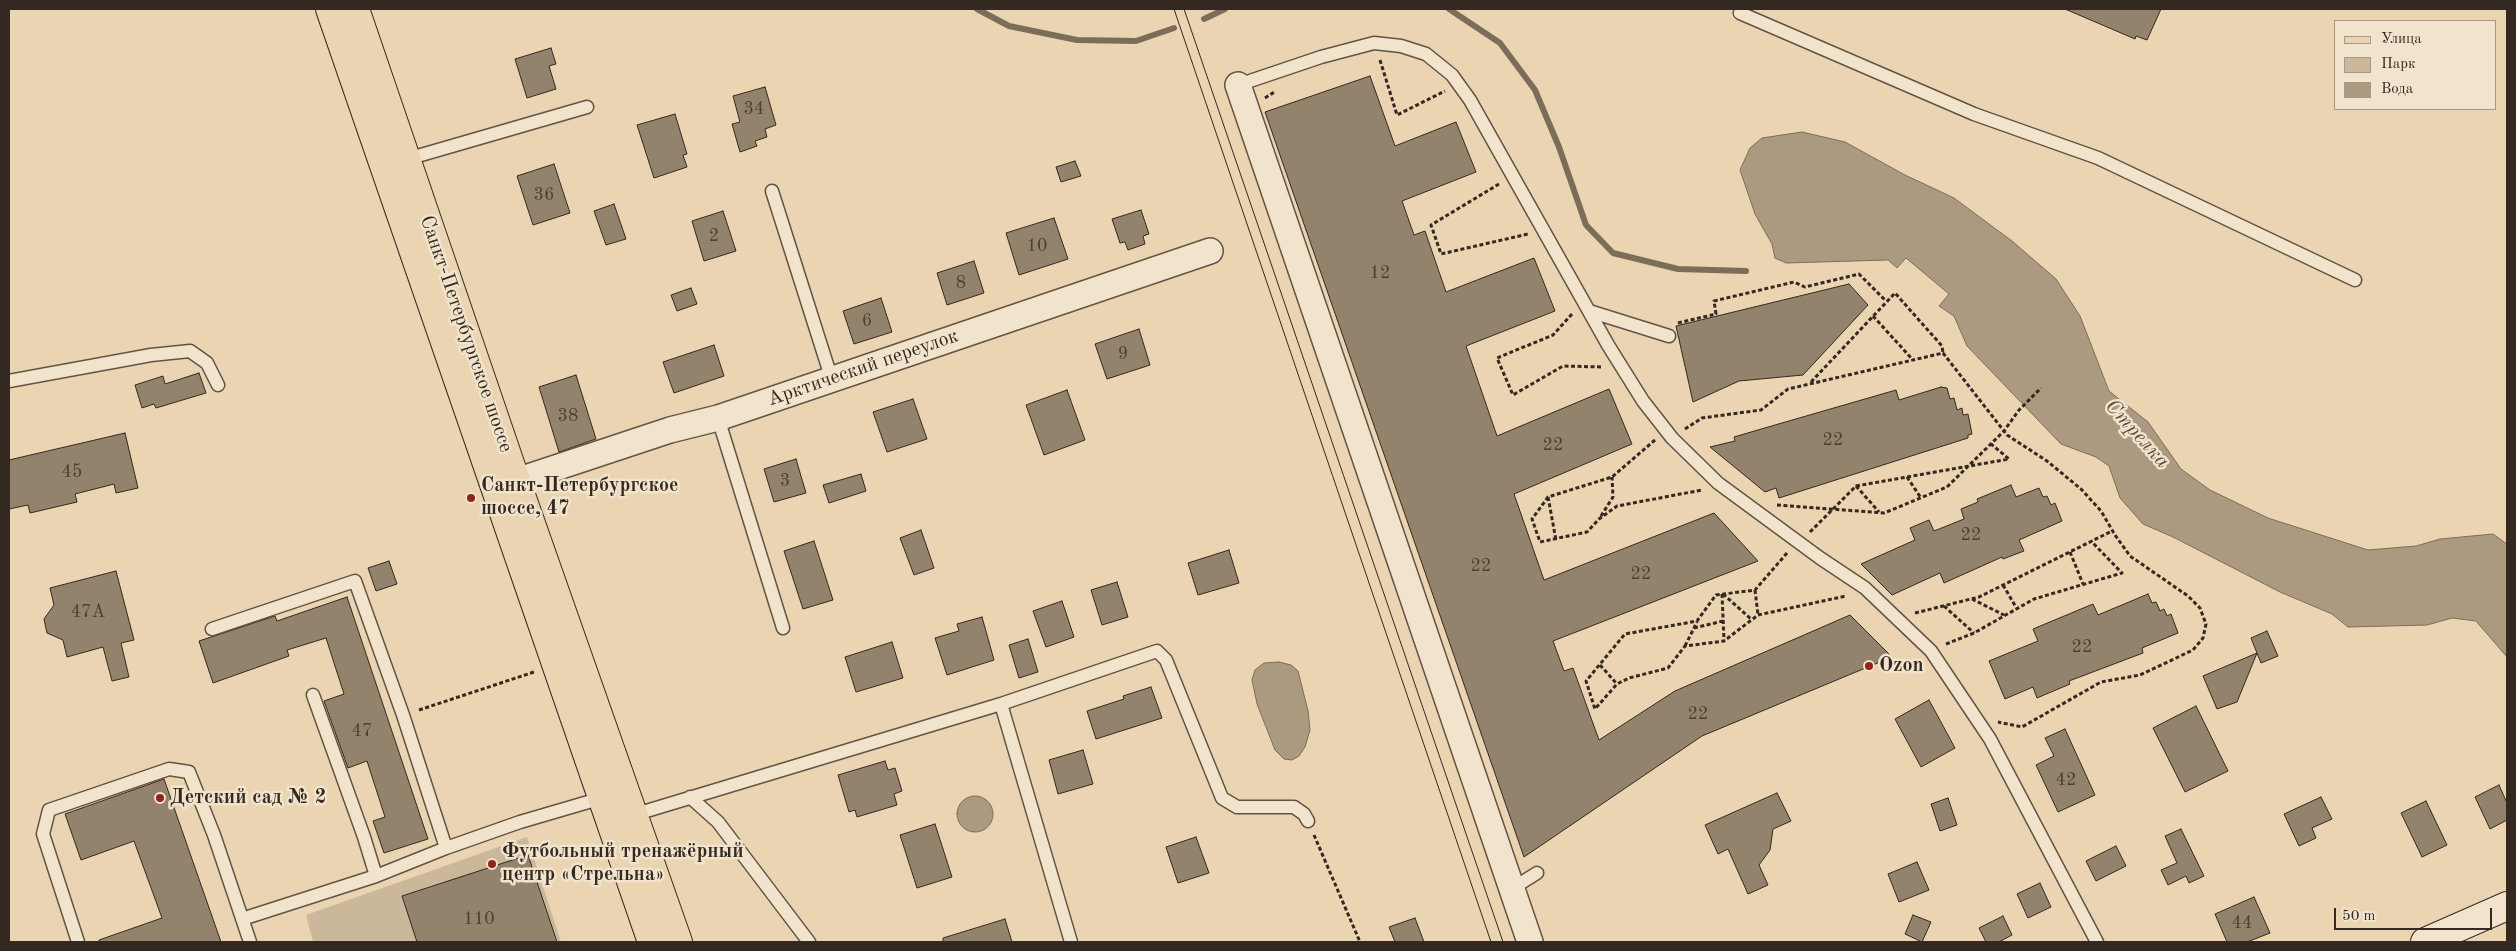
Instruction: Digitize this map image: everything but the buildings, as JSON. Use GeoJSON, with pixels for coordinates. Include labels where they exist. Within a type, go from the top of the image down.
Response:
{"type":"FeatureCollection","features":[{"type":"Feature","properties":{"kind":"main road","name":"Санкт-Петербургское шоссе"},"geometry":{"type":"LineString","coordinates":[[330,9],[652,942]]}},
{"type":"Feature","properties":{"kind":"main road","name":"Санкт-Петербургское шоссе"},"geometry":{"type":"LineString","coordinates":[[355,9],[516,481],[678,942]]}},
{"type":"Feature","properties":{"kind":"main road"},"geometry":{"type":"LineString","coordinates":[[2425,942],[2507,906]]}},
{"type":"Feature","properties":{"kind":"street"},"geometry":{"type":"LineString","coordinates":[[1238,86],[1530,942]]}},
{"type":"Feature","properties":{"kind":"street","name":"Арктический переулок"},"geometry":{"type":"LineString","coordinates":[[516,481],[670,430],[718,418],[1210,251]]}},
{"type":"Feature","properties":{"kind":"lane"},"geometry":{"type":"LineString","coordinates":[[1741,9],[1740,13],[1974,114],[2098,158],[2355,280]]}},
{"type":"Feature","properties":{"kind":"lane"},"geometry":{"type":"LineString","coordinates":[[1238,86],[1321,57],[1374,43],[1401,46],[1426,54],[1452,75],[1470,100],[1622,370],[1672,438],[1718,483],[1800,541],[1820,558],[1865,588],[1897,616],[1931,650],[1980,724],[2097,942]]}},
{"type":"Feature","properties":{"kind":"lane"},"geometry":{"type":"LineString","coordinates":[[407,159],[587,106]]}},
{"type":"Feature","properties":{"kind":"lane"},"geometry":{"type":"LineString","coordinates":[[772,190],[832,380]]}},
{"type":"Feature","properties":{"kind":"lane"},"geometry":{"type":"LineString","coordinates":[[1587,308],[1669,336]]}},
{"type":"Feature","properties":{"kind":"lane"},"geometry":{"type":"LineString","coordinates":[[9,381],[151,355],[190,351],[206,363],[218,385]]}},
{"type":"Feature","properties":{"kind":"lane"},"geometry":{"type":"LineString","coordinates":[[718,418],[783,628]]}},
{"type":"Feature","properties":{"kind":"lane"},"geometry":{"type":"LineString","coordinates":[[212,629],[355,581],[403,715],[446,848]]}},
{"type":"Feature","properties":{"kind":"lane"},"geometry":{"type":"LineString","coordinates":[[633,815],[1001,704],[1157,651],[1166,660],[1222,798],[1237,807],[1294,807],[1304,814],[1308,821]]}},
{"type":"Feature","properties":{"kind":"lane"},"geometry":{"type":"LineString","coordinates":[[312,695],[364,837],[376,876]]}},
{"type":"Feature","properties":{"kind":"lane"},"geometry":{"type":"LineString","coordinates":[[1001,704],[1071,942]]}},
{"type":"Feature","properties":{"kind":"lane"},"geometry":{"type":"LineString","coordinates":[[78,942],[43,834],[49,810],[169,768],[189,772],[214,835],[250,942]]}},
{"type":"Feature","properties":{"kind":"lane"},"geometry":{"type":"LineString","coordinates":[[242,919],[376,876],[446,848],[520,822],[602,798]]}},
{"type":"Feature","properties":{"kind":"lane"},"geometry":{"type":"LineString","coordinates":[[690,798],[718,822],[809,942]]}},
{"type":"Feature","properties":{"kind":"lane"},"geometry":{"type":"LineString","coordinates":[[1513,888],[1537,873]]}},
{"type":"Feature","properties":{"kind":"path"},"geometry":{"type":"LineString","coordinates":[[1373,60],[1382,59],[1397,115],[1450,88]]}},
{"type":"Feature","properties":{"kind":"path"},"geometry":{"type":"LineString","coordinates":[[1513,176],[1431,225],[1441,254],[1544,230]]}},
{"type":"Feature","properties":{"kind":"path"},"geometry":{"type":"LineString","coordinates":[[1669,336],[1678,323],[1716,314],[1714,301],[1794,282],[1805,287],[1859,274],[1886,301]]}},
{"type":"Feature","properties":{"kind":"path"},"geometry":{"type":"LineString","coordinates":[[1810,384],[1895,292],[1942,346],[1944,354],[2004,431],[2047,461],[2080,489],[2101,511],[2112,531],[2130,556],[2171,583],[2200,608],[2206,624],[2203,638],[2193,650],[2140,675],[2101,682],[2022,727],[1996,722],[1980,724]]}},
{"type":"Feature","properties":{"kind":"path"},"geometry":{"type":"LineString","coordinates":[[1587,308],[1576,308],[1553,335],[1497,358],[1513,395],[1563,366],[1608,367],[1606,363]]}},
{"type":"Feature","properties":{"kind":"path"},"geometry":{"type":"LineString","coordinates":[[1873,316],[1913,360]]}},
{"type":"Feature","properties":{"kind":"path"},"geometry":{"type":"LineString","coordinates":[[1672,438],[1702,418],[1761,410],[1788,389],[1944,354]]}},
{"type":"Feature","properties":{"kind":"path"},"geometry":{"type":"LineString","coordinates":[[1745,502],[1834,511],[1880,512],[1921,498],[1947,487],[2004,431],[2020,410],[2041,388]]}},
{"type":"Feature","properties":{"kind":"path"},"geometry":{"type":"LineString","coordinates":[[1612,477],[1613,497],[1599,519],[1587,532],[1540,542],[1532,518],[1548,497],[1612,477],[1658,437],[1655,433]]}},
{"type":"Feature","properties":{"kind":"path"},"geometry":{"type":"LineString","coordinates":[[1697,621],[1626,634],[1586,681],[1595,709],[1617,684],[1628,678],[1668,668],[1685,646],[1697,621],[1716,595],[1755,590],[1800,541],[1834,511],[1856,486],[2009,459],[1991,444]]}},
{"type":"Feature","properties":{"kind":"path"},"geometry":{"type":"LineString","coordinates":[[1908,477],[1921,498]]}},
{"type":"Feature","properties":{"kind":"path"},"geometry":{"type":"LineString","coordinates":[[1599,519],[1617,506],[1707,489],[1701,482]]}},
{"type":"Feature","properties":{"kind":"path"},"geometry":{"type":"LineString","coordinates":[[1856,486],[1880,512]]}},
{"type":"Feature","properties":{"kind":"path"},"geometry":{"type":"LineString","coordinates":[[1548,497],[1556,540]]}},
{"type":"Feature","properties":{"kind":"path"},"geometry":{"type":"LineString","coordinates":[[1897,616],[1972,599],[2112,531]]}},
{"type":"Feature","properties":{"kind":"path"},"geometry":{"type":"LineString","coordinates":[[1931,650],[1974,633],[2034,599],[2122,573],[2091,542]]}},
{"type":"Feature","properties":{"kind":"path"},"geometry":{"type":"LineString","coordinates":[[2070,552],[2083,584]]}},
{"type":"Feature","properties":{"kind":"path"},"geometry":{"type":"LineString","coordinates":[[2003,585],[2017,608]]}},
{"type":"Feature","properties":{"kind":"path"},"geometry":{"type":"LineString","coordinates":[[1685,646],[1724,641],[1758,615],[1855,594],[1865,588]]}},
{"type":"Feature","properties":{"kind":"path"},"geometry":{"type":"LineString","coordinates":[[1755,590],[1758,615]]}},
{"type":"Feature","properties":{"kind":"path"},"geometry":{"type":"LineString","coordinates":[[1722,594],[1751,619]]}},
{"type":"Feature","properties":{"kind":"path"},"geometry":{"type":"LineString","coordinates":[[1722,594],[1724,641]]}},
{"type":"Feature","properties":{"kind":"path"},"geometry":{"type":"LineString","coordinates":[[1972,599],[2004,616]]}},
{"type":"Feature","properties":{"kind":"path"},"geometry":{"type":"LineString","coordinates":[[1944,606],[1974,633]]}},
{"type":"Feature","properties":{"kind":"path"},"geometry":{"type":"LineString","coordinates":[[1694,628],[1723,621]]}},
{"type":"Feature","properties":{"kind":"path"},"geometry":{"type":"LineString","coordinates":[[1600,665],[1617,684]]}},
{"type":"Feature","properties":{"kind":"path"},"geometry":{"type":"LineString","coordinates":[[416,711],[539,670]]}},
{"type":"Feature","properties":{"kind":"path"},"geometry":{"type":"LineString","coordinates":[[1308,821],[1360,942]]}},
{"type":"Feature","properties":{"kind":"green space","name":"Футбольный тренажёрный центр «Стрельна»"},"geometry":{"type":"Polygon","coordinates":[[[527,837],[561,942],[313,942],[306,915],[527,837]]]}},
{"type":"Feature","properties":{"kind":"water"},"geometry":{"type":"Polygon","coordinates":[[[1802,132],[1845,142],[1905,175],[1954,198],[2012,241],[2056,279],[2080,316],[2109,391],[2148,422],[2181,469],[2210,490],[2268,518],[2368,550],[2416,546],[2440,539],[2493,534],[2507,544],[2507,657],[2476,621],[2452,618],[2427,625],[2348,627],[2332,614],[2280,592],[2173,537],[2143,524],[2120,498],[2109,466],[2096,457],[2061,444],[1967,346],[1954,316],[1939,306],[1949,294],[1906,258],[1897,268],[1888,260],[1786,263],[1775,258],[1772,244],[1755,214],[1740,170],[1750,148],[1762,138],[1802,132]]]}},
{"type":"Feature","properties":{"kind":"water"},"geometry":{"type":"Polygon","coordinates":[[[1279,662],[1291,665],[1298,671],[1308,711],[1310,730],[1305,747],[1299,756],[1292,760],[1284,759],[1275,750],[1257,704],[1252,680],[1255,670],[1264,663],[1279,662]]]}},
{"type":"Feature","properties":{"kind":"water"},"geometry":{"type":"Polygon","coordinates":[[[975,796],[982,797],[988,801],[992,807],[992,821],[988,827],[982,831],[975,832],[968,831],[962,827],[958,821],[957,814],[958,807],[962,801],[968,797],[975,796]]]}},
{"type":"Feature","properties":{"kind":"waterway","name":"Стрелка"},"geometry":{"type":"LineString","coordinates":[[977,9],[1009,26],[1077,40],[1136,41],[1174,28]]}},
{"type":"Feature","properties":{"kind":"waterway"},"geometry":{"type":"LineString","coordinates":[[1204,19],[1225,9]]}},
{"type":"Feature","properties":{"kind":"waterway"},"geometry":{"type":"LineString","coordinates":[[1449,9],[1500,43],[1535,90],[1559,147],[1586,225],[1613,253],[1678,269],[1746,271]]}},
{"type":"Feature","properties":{"kind":"tram line"},"geometry":{"type":"LineString","coordinates":[[1174,9],[1491,942]]}},
{"type":"Feature","properties":{"kind":"tram line"},"geometry":{"type":"LineString","coordinates":[[1184,9],[1503,942]]}},
{"type":"Feature","properties":{"kind":"place","name":"Санкт-Петербургское шоссе, 47"},"geometry":{"type":"Point","coordinates":[471,498]}},
{"type":"Feature","properties":{"kind":"place","name":"Ozon"},"geometry":{"type":"Point","coordinates":[1869,666]}},
{"type":"Feature","properties":{"kind":"place","name":"Детский сад № 2"},"geometry":{"type":"Point","coordinates":[160,798]}},
{"type":"Feature","properties":{"kind":"place","name":"Футбольный тренажёрный центр «Стрельна»"},"geometry":{"type":"Point","coordinates":[492,864]}}]}
